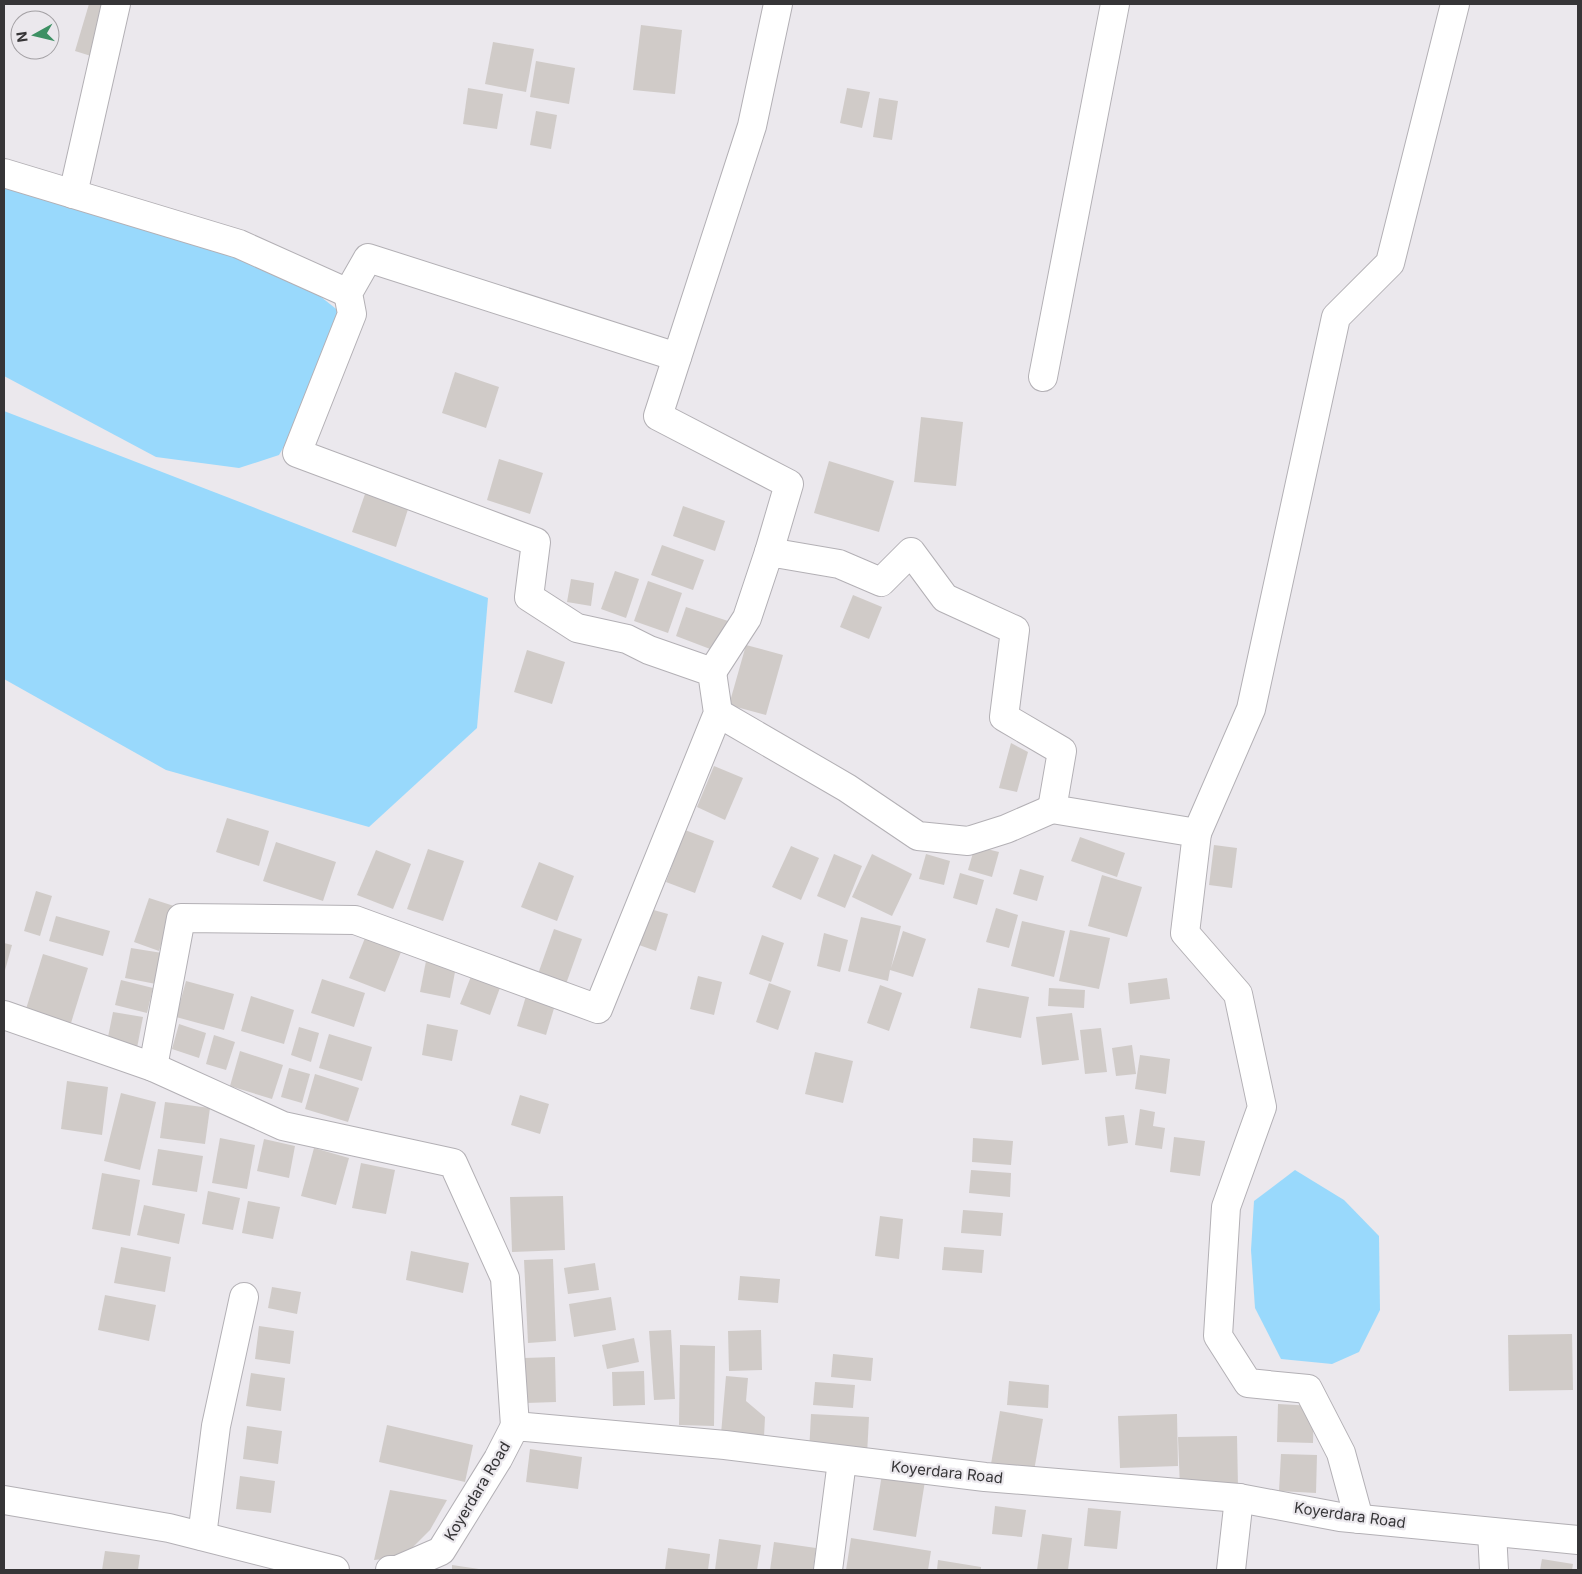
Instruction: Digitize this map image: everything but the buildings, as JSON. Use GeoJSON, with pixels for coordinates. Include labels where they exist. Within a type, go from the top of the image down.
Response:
{"type":"FeatureCollection","features":[{"type":"Feature","properties":{"kind":"street"},"geometry":{"type":"LineString","coordinates":[[73,194],[116,4]]}},
{"type":"Feature","properties":{"kind":"street"},"geometry":{"type":"LineString","coordinates":[[153,1068],[181,918],[356,920],[598,1009],[718,713],[712,672],[747,618],[789,484],[658,416],[752,126],[778,4]]}},
{"type":"Feature","properties":{"kind":"street"},"geometry":{"type":"LineString","coordinates":[[1043,377],[1116,4]]}},
{"type":"Feature","properties":{"kind":"street"},"geometry":{"type":"LineString","coordinates":[[1359,1519],[1341,1453],[1308,1389],[1248,1383],[1218,1336],[1226,1207],[1262,1107],[1238,994],[1185,933],[1197,833],[1251,709],[1336,317],[1390,263],[1455,4]]}},
{"type":"Feature","properties":{"kind":"street"},"geometry":{"type":"LineString","coordinates":[[4,173],[239,244],[348,293]]}},
{"type":"Feature","properties":{"kind":"street"},"geometry":{"type":"LineString","coordinates":[[677,357],[368,258],[348,293],[352,314],[297,453],[536,542],[530,597],[577,628],[627,639],[649,650],[712,672]]}},
{"type":"Feature","properties":{"kind":"street"},"geometry":{"type":"LineString","coordinates":[[769,552],[839,564],[881,582],[911,552],[945,598],[1015,630],[1004,717],[1062,751],[1052,809]]}},
{"type":"Feature","properties":{"kind":"street"},"geometry":{"type":"LineString","coordinates":[[718,713],[847,788],[918,836],[968,841],[1006,829],[1052,809],[1197,833]]}},
{"type":"Feature","properties":{"kind":"street"},"geometry":{"type":"LineString","coordinates":[[4,1015],[153,1068],[283,1126],[453,1163],[505,1278],[515,1426]]}},
{"type":"Feature","properties":{"kind":"street"},"geometry":{"type":"LineString","coordinates":[[202,1536],[216,1426],[244,1297]]}},
{"type":"Feature","properties":{"kind":"street","name":"Koyerdara Road"},"geometry":{"type":"LineString","coordinates":[[390,1570],[398,1570],[440,1552],[498,1459],[515,1426],[725,1445],[842,1461],[986,1477],[1239,1498],[1359,1519],[1578,1540]]}},
{"type":"Feature","properties":{"kind":"street"},"geometry":{"type":"LineString","coordinates":[[828,1570],[842,1461]]}},
{"type":"Feature","properties":{"kind":"street"},"geometry":{"type":"LineString","coordinates":[[1230,1570],[1239,1498]]}},
{"type":"Feature","properties":{"kind":"street"},"geometry":{"type":"LineString","coordinates":[[4,1500],[169,1528],[335,1570]]}},
{"type":"Feature","properties":{"kind":"street"},"geometry":{"type":"LineString","coordinates":[[1492,1532],[1494,1570]]}},
{"type":"Feature","properties":{"kind":"water"},"geometry":{"type":"Polygon","coordinates":[[[4,188],[63,198],[224,250],[301,281],[340,312],[325,375],[279,455],[239,468],[156,457],[4,376],[4,188]]]}},
{"type":"Feature","properties":{"kind":"water"},"geometry":{"type":"Polygon","coordinates":[[[4,411],[488,598],[477,728],[369,827],[166,770],[4,679],[4,411]]]}},
{"type":"Feature","properties":{"kind":"water"},"geometry":{"type":"Polygon","coordinates":[[[1295,1170],[1344,1200],[1379,1236],[1380,1310],[1359,1352],[1332,1364],[1281,1359],[1255,1308],[1251,1250],[1254,1201],[1295,1170]]]}}]}
